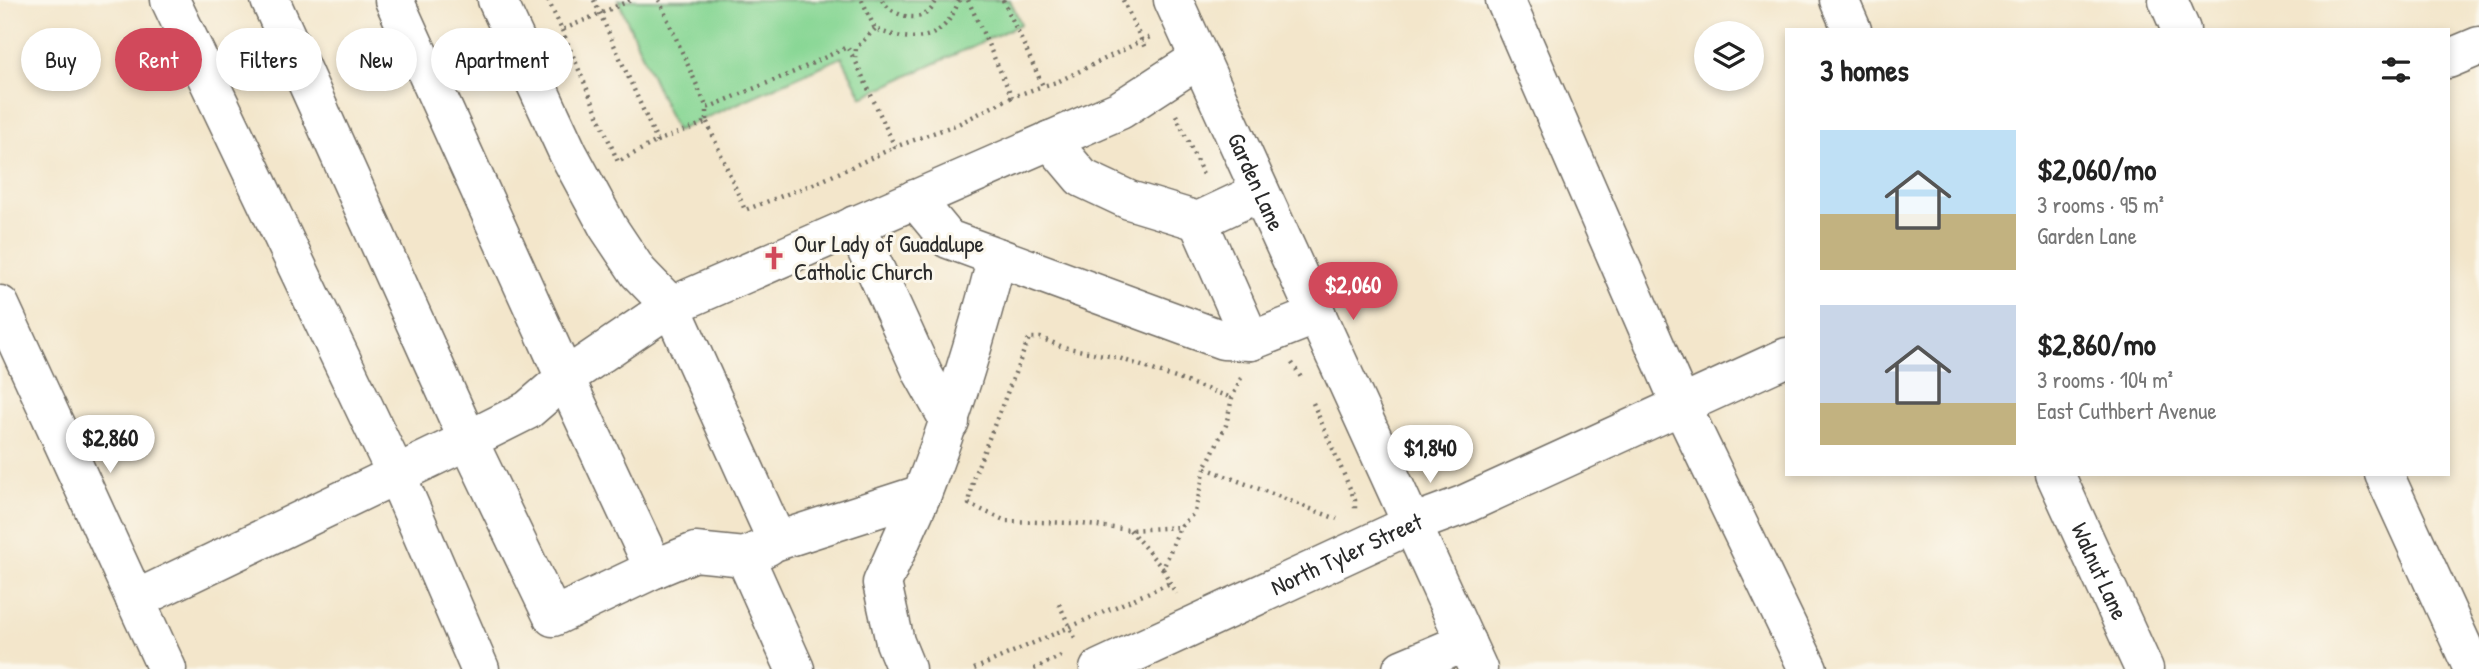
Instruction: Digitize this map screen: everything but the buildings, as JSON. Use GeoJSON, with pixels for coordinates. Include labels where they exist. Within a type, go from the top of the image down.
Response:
{"type":"FeatureCollection","features":[{"type":"Feature","properties":{"kind":"street"},"geometry":{"type":"LineString","coordinates":[[170,0],[396,474],[480,669]]}},
{"type":"Feature","properties":{"kind":"street"},"geometry":{"type":"LineString","coordinates":[[270,0],[468,440],[553,617],[695,552],[761,549],[922,494]]}},
{"type":"Feature","properties":{"kind":"street"},"geometry":{"type":"LineString","coordinates":[[394,0],[654,569]]}},
{"type":"Feature","properties":{"kind":"street"},"geometry":{"type":"LineString","coordinates":[[497,0],[568,153],[608,227],[638,272],[671,306],[761,549],[795,669]]}},
{"type":"Feature","properties":{"kind":"street"},"geometry":{"type":"LineString","coordinates":[[1505,0],[1681,405],[1808,669]]}},
{"type":"Feature","properties":{"kind":"street"},"geometry":{"type":"LineString","coordinates":[[1839,0],[1851,28]]}},
{"type":"Feature","properties":{"kind":"street"},"geometry":{"type":"LineString","coordinates":[[2168,0],[2180,28]]}},
{"type":"Feature","properties":{"kind":"street","name":"Garden Lane"},"geometry":{"type":"LineString","coordinates":[[1178,12],[1472,656]]}},
{"type":"Feature","properties":{"kind":"street"},"geometry":{"type":"LineString","coordinates":[[2450,58],[2479,46]]}},
{"type":"Feature","properties":{"kind":"street"},"geometry":{"type":"LineString","coordinates":[[135,600],[528,410],[565,378],[671,306],[1120,110],[1200,58]]}},
{"type":"Feature","properties":{"kind":"street"},"geometry":{"type":"LineString","coordinates":[[1050,140],[1082,178],[1129,200],[1198,221],[1261,192]]}},
{"type":"Feature","properties":{"kind":"street"},"geometry":{"type":"LineString","coordinates":[[915,199],[948,239],[1223,340],[1251,341],[1317,315]]}},
{"type":"Feature","properties":{"kind":"street"},"geometry":{"type":"LineString","coordinates":[[1198,221],[1251,341]]}},
{"type":"Feature","properties":{"kind":"street"},"geometry":{"type":"LineString","coordinates":[[855,225],[923,374],[950,422]]}},
{"type":"Feature","properties":{"kind":"street"},"geometry":{"type":"LineString","coordinates":[[906,669],[895,642],[882,583],[922,494],[950,422],[974,347],[997,257]]}},
{"type":"Feature","properties":{"kind":"street"},"geometry":{"type":"LineString","coordinates":[[0,305],[167,669]]}},
{"type":"Feature","properties":{"kind":"street","name":"North Tyler Street"},"geometry":{"type":"LineString","coordinates":[[1113,660],[1412,524],[1463,505],[1785,358]]}},
{"type":"Feature","properties":{"kind":"street","name":"Walnut Lane"},"geometry":{"type":"LineString","coordinates":[[2056,476],[2144,669]]}},
{"type":"Feature","properties":{"kind":"street"},"geometry":{"type":"LineString","coordinates":[[2385,476],[2473,669]]}},
{"type":"Feature","properties":{"kind":"street"},"geometry":{"type":"LineString","coordinates":[[1402,669],[1472,656]]}},
{"type":"Feature","properties":{"kind":"path"},"geometry":{"type":"LineString","coordinates":[[548,0],[561,28]]}},
{"type":"Feature","properties":{"kind":"path"},"geometry":{"type":"LineString","coordinates":[[594,0],[657,141]]}},
{"type":"Feature","properties":{"kind":"path"},"geometry":{"type":"LineString","coordinates":[[566,28],[631,0]]}},
{"type":"Feature","properties":{"kind":"path"},"geometry":{"type":"LineString","coordinates":[[659,0],[707,108],[708,122],[745,210],[895,147],[958,124],[1012,97],[1057,82],[1140,40],[1178,12]]}},
{"type":"Feature","properties":{"kind":"path"},"geometry":{"type":"LineString","coordinates":[[862,0],[875,29],[903,37],[924,38],[949,21],[959,0]]}},
{"type":"Feature","properties":{"kind":"path"},"geometry":{"type":"LineString","coordinates":[[882,0],[887,8],[899,15],[916,18],[927,13],[936,4],[936,0]]}},
{"type":"Feature","properties":{"kind":"path"},"geometry":{"type":"LineString","coordinates":[[968,0],[1012,97]]}},
{"type":"Feature","properties":{"kind":"path"},"geometry":{"type":"LineString","coordinates":[[1003,0],[1043,86]]}},
{"type":"Feature","properties":{"kind":"path"},"geometry":{"type":"LineString","coordinates":[[1123,0],[1140,40]]}},
{"type":"Feature","properties":{"kind":"path"},"geometry":{"type":"LineString","coordinates":[[855,61],[856,48],[875,29]]}},
{"type":"Feature","properties":{"kind":"path"},"geometry":{"type":"LineString","coordinates":[[707,108],[847,47],[895,147]]}},
{"type":"Feature","properties":{"kind":"path"},"geometry":{"type":"LineString","coordinates":[[573,56],[618,162],[657,141],[708,122]]}},
{"type":"Feature","properties":{"kind":"path"},"geometry":{"type":"LineString","coordinates":[[1180,527],[1130,530],[1073,523],[1006,521],[969,504],[974,476],[1029,338],[1041,338],[1063,347],[1119,358],[1232,398]]}},
{"type":"Feature","properties":{"kind":"path"},"geometry":{"type":"LineString","coordinates":[[1289,357],[1306,388]]}},
{"type":"Feature","properties":{"kind":"path"},"geometry":{"type":"LineString","coordinates":[[1312,400],[1354,500],[1355,516]]}},
{"type":"Feature","properties":{"kind":"path"},"geometry":{"type":"LineString","coordinates":[[1130,530],[1163,569],[1180,527],[1195,512],[1205,468]]}},
{"type":"Feature","properties":{"kind":"path"},"geometry":{"type":"LineString","coordinates":[[974,669],[1170,583]]}},
{"type":"Feature","properties":{"kind":"path"},"geometry":{"type":"LineString","coordinates":[[1059,604],[1069,627],[1113,660]]}},
{"type":"Feature","properties":{"kind":"green space"},"geometry":{"type":"Polygon","coordinates":[[[618,0],[1010,0],[1021,24],[862,97],[842,57],[676,131],[618,0]]]}},
{"type":"Feature","properties":{"kind":"place","name":"Our Lady of Guadalupe Catholic Church"},"geometry":{"type":"Point","coordinates":[774,258]}}]}
